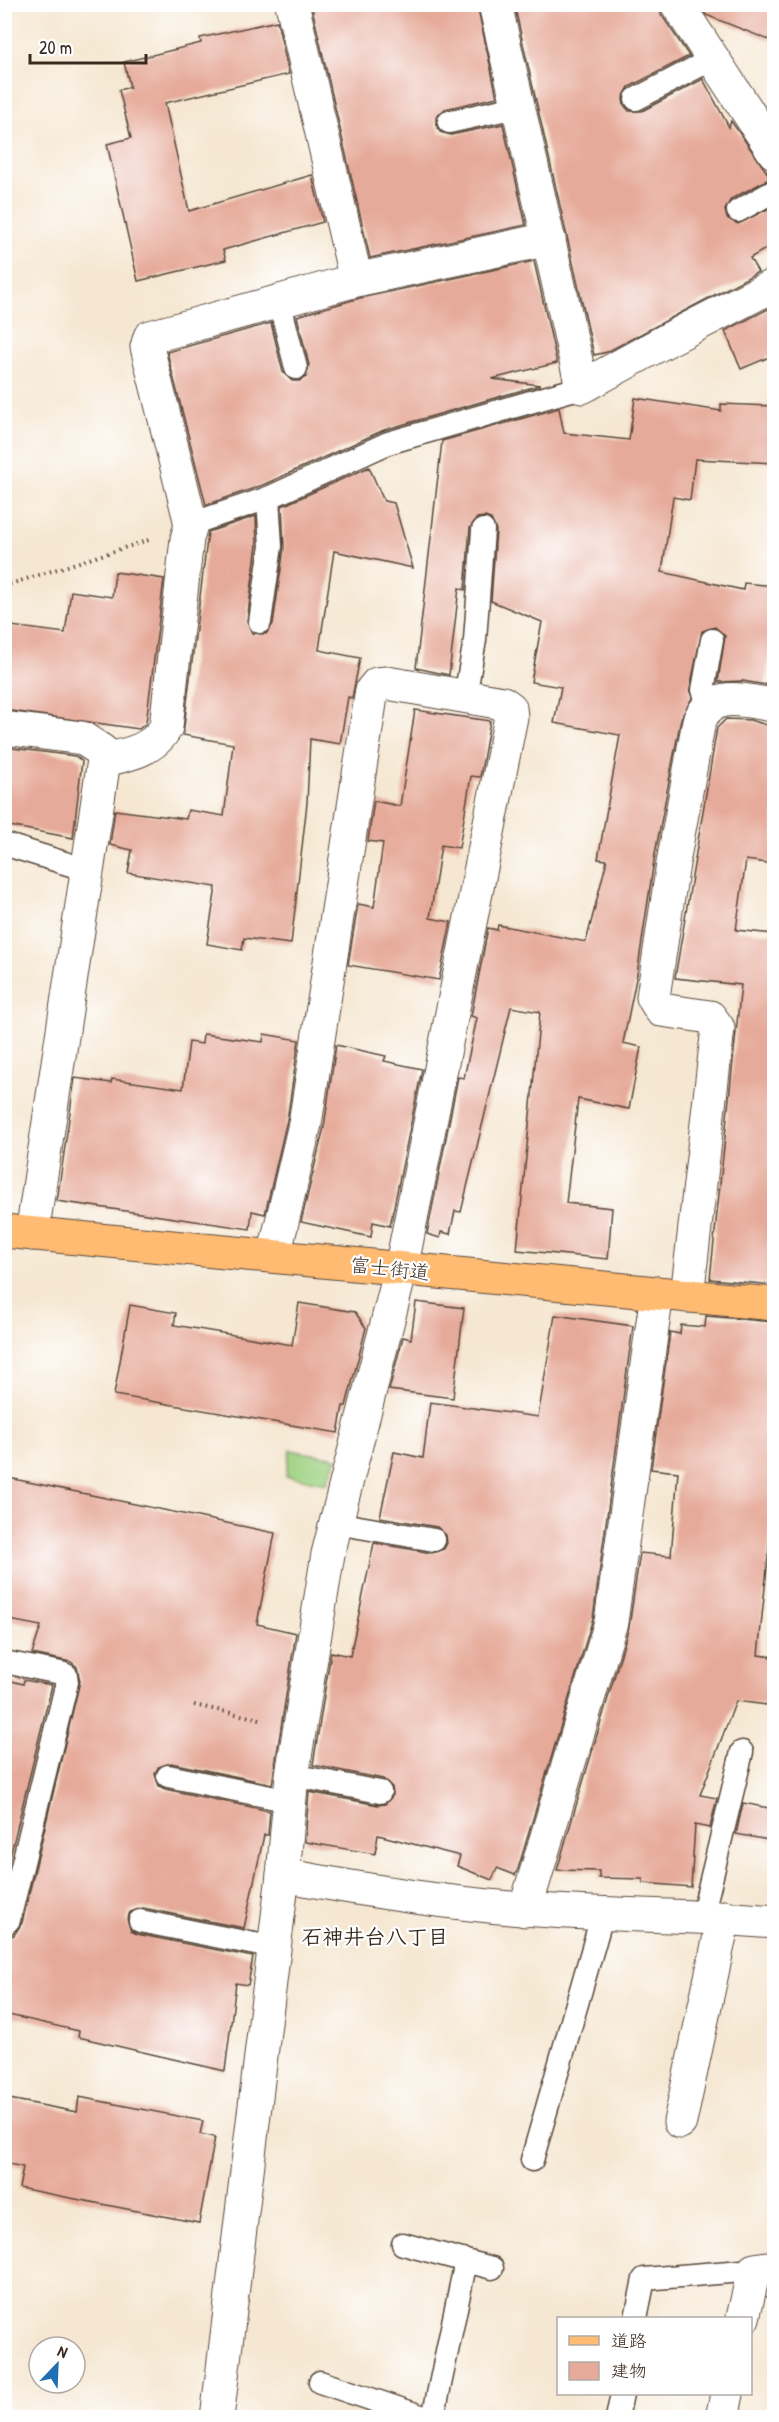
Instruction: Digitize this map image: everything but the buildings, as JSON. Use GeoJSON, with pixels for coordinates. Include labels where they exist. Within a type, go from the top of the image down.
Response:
{"type":"FeatureCollection","features":[{"type":"Feature","properties":{"kind":"main road","name":"富士街道"},"geometry":{"type":"LineString","coordinates":[[18,1232],[774,1304]]}},
{"type":"Feature","properties":{"kind":"street"},"geometry":{"type":"LineString","coordinates":[[292,4],[356,280]]}},
{"type":"Feature","properties":{"kind":"street"},"geometry":{"type":"LineString","coordinates":[[495,4],[582,387],[774,285]]}},
{"type":"Feature","properties":{"kind":"street"},"geometry":{"type":"LineString","coordinates":[[678,4],[774,152]]}},
{"type":"Feature","properties":{"kind":"street"},"geometry":{"type":"LineString","coordinates":[[104,760],[134,753],[157,739],[166,727],[190,525],[147,347],[150,337],[356,280],[549,239]]}},
{"type":"Feature","properties":{"kind":"street"},"geometry":{"type":"LineString","coordinates":[[217,2418],[284,1875],[291,1788],[328,1554],[401,1269],[512,717],[510,708],[503,703],[387,682],[377,684],[372,690],[305,1124],[274,1256]]}},
{"type":"Feature","properties":{"kind":"street"},"geometry":{"type":"LineString","coordinates":[[525,1910],[611,1622],[672,1294],[718,1028],[710,1017],[662,1010],[653,997],[674,857],[699,721],[709,705],[719,699],[774,705]]}},
{"type":"Feature","properties":{"kind":"street"},"geometry":{"type":"LineString","coordinates":[[4,728],[82,738],[102,751],[104,760],[87,870],[18,1232]]}},
{"type":"Feature","properties":{"kind":"street"},"geometry":{"type":"LineString","coordinates":[[284,1875],[409,1898],[525,1910],[713,1917],[774,1922]]}},
{"type":"Feature","properties":{"kind":"street"},"geometry":{"type":"LineString","coordinates":[[680,2122],[713,1917]]}},
{"type":"Feature","properties":{"kind":"street"},"geometry":{"type":"LineString","coordinates":[[744,2317],[764,2268]]}},
{"type":"Feature","properties":{"kind":"street"},"geometry":{"type":"LineString","coordinates":[[722,2418],[727,2395]]}},
{"type":"Feature","properties":{"kind":"lane"},"geometry":{"type":"LineString","coordinates":[[636,99],[714,58]]}},
{"type":"Feature","properties":{"kind":"lane"},"geometry":{"type":"LineString","coordinates":[[448,122],[520,106]]}},
{"type":"Feature","properties":{"kind":"lane"},"geometry":{"type":"LineString","coordinates":[[738,211],[774,191]]}},
{"type":"Feature","properties":{"kind":"lane"},"geometry":{"type":"LineString","coordinates":[[279,300],[296,368]]}},
{"type":"Feature","properties":{"kind":"lane"},"geometry":{"type":"LineString","coordinates":[[190,525],[268,498],[388,444],[582,387]]}},
{"type":"Feature","properties":{"kind":"lane"},"geometry":{"type":"LineString","coordinates":[[260,622],[271,546],[268,498]]}},
{"type":"Feature","properties":{"kind":"lane"},"geometry":{"type":"LineString","coordinates":[[465,697],[476,640],[483,530]]}},
{"type":"Feature","properties":{"kind":"lane"},"geometry":{"type":"LineString","coordinates":[[709,705],[703,690],[712,640]]}},
{"type":"Feature","properties":{"kind":"lane"},"geometry":{"type":"LineString","coordinates":[[4,844],[87,870]]}},
{"type":"Feature","properties":{"kind":"lane"},"geometry":{"type":"LineString","coordinates":[[336,1523],[434,1540]]}},
{"type":"Feature","properties":{"kind":"lane"},"geometry":{"type":"LineString","coordinates":[[4,1662],[61,1673],[66,1675],[67,1682],[9,1920],[4,1924]]}},
{"type":"Feature","properties":{"kind":"lane"},"geometry":{"type":"LineString","coordinates":[[713,1917],[742,1752]]}},
{"type":"Feature","properties":{"kind":"lane"},"geometry":{"type":"LineString","coordinates":[[168,1776],[291,1788],[380,1792]]}},
{"type":"Feature","properties":{"kind":"lane"},"geometry":{"type":"LineString","coordinates":[[532,2160],[603,1913]]}},
{"type":"Feature","properties":{"kind":"lane"},"geometry":{"type":"LineString","coordinates":[[140,1921],[275,1948]]}},
{"type":"Feature","properties":{"kind":"lane"},"geometry":{"type":"LineString","coordinates":[[403,2244],[492,2268]]}},
{"type":"Feature","properties":{"kind":"lane"},"geometry":{"type":"LineString","coordinates":[[433,2418],[466,2261]]}},
{"type":"Feature","properties":{"kind":"lane"},"geometry":{"type":"LineString","coordinates":[[636,2317],[644,2278],[764,2268]]}},
{"type":"Feature","properties":{"kind":"lane"},"geometry":{"type":"LineString","coordinates":[[320,2382],[427,2418]]}},
{"type":"Feature","properties":{"kind":"lane"},"geometry":{"type":"LineString","coordinates":[[617,2418],[622,2395]]}},
{"type":"Feature","properties":{"kind":"path"},"geometry":{"type":"LineString","coordinates":[[4,586],[190,525]]}},
{"type":"Feature","properties":{"kind":"path"},"geometry":{"type":"LineString","coordinates":[[194,1705],[300,1728]]}},
{"type":"Feature","properties":{"kind":"green space"},"geometry":{"type":"Polygon","coordinates":[[[290,1450],[337,1458],[327,1483],[286,1476],[290,1450]]]}},
{"type":"Feature","properties":{"kind":"district","name":"石神井台八丁目"},"geometry":{"type":"Point","coordinates":[375,1936]}}]}
